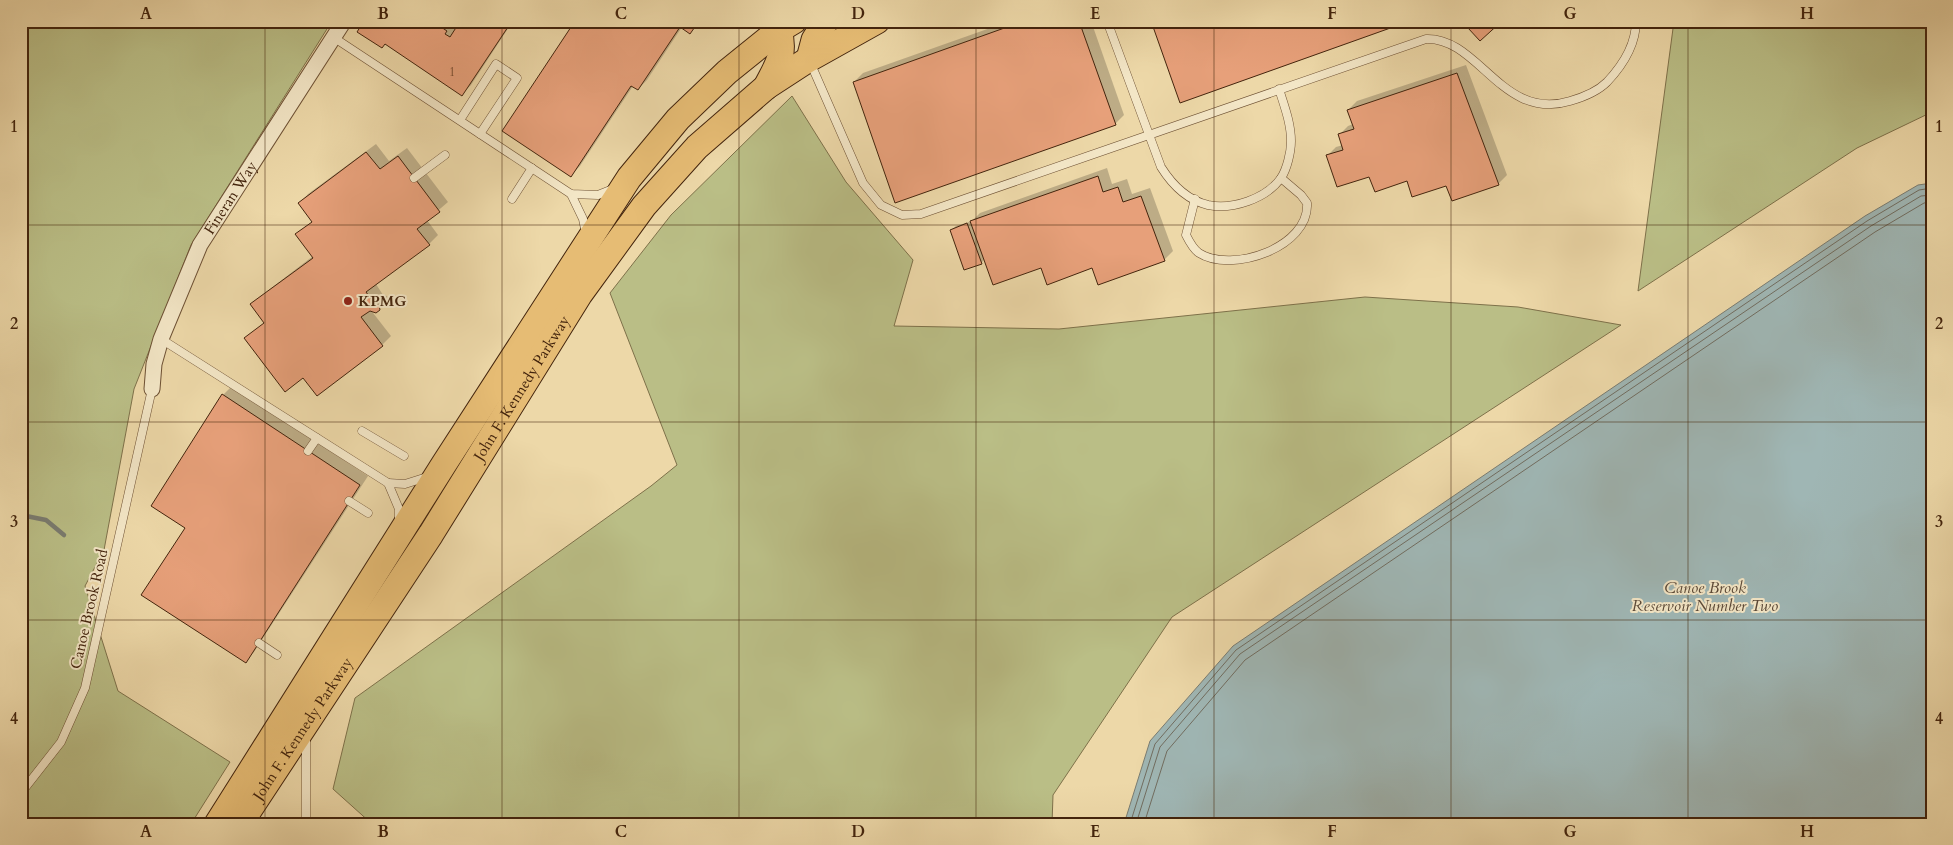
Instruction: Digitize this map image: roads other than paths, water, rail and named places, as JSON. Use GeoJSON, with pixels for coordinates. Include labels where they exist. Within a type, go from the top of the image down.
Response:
{"type":"FeatureCollection","features":[{"type":"Feature","properties":{"kind":"main road"},"geometry":{"type":"LineString","coordinates":[[809,59],[814,40],[826,21]]}},
{"type":"Feature","properties":{"kind":"main road","name":"John F. Kennedy Parkway"},"geometry":{"type":"LineString","coordinates":[[240,824],[431,534],[580,294],[644,206],[697,147],[766,87],[809,59],[877,21]]}},
{"type":"Feature","properties":{"kind":"main road"},"geometry":{"type":"LineString","coordinates":[[766,87],[781,57],[783,24]]}},
{"type":"Feature","properties":{"kind":"main road","name":"John F. Kennedy Parkway"},"geometry":{"type":"LineString","coordinates":[[217,824],[396,539],[624,185],[678,118],[727,72],[783,24]]}},
{"type":"Feature","properties":{"kind":"street","name":"Fineran Way"},"geometry":{"type":"LineString","coordinates":[[152,389],[154,364],[161,339],[200,245],[344,21]]}},
{"type":"Feature","properties":{"kind":"lane"},"geometry":{"type":"LineString","coordinates":[[1107,21],[1161,167],[1170,182],[1206,204],[1216,206],[1252,200],[1281,178],[1288,160],[1291,142],[1289,123],[1278,89]]}},
{"type":"Feature","properties":{"kind":"lane"},"geometry":{"type":"LineString","coordinates":[[1113,38],[1114,21]]}},
{"type":"Feature","properties":{"kind":"lane"},"geometry":{"type":"LineString","coordinates":[[809,59],[863,183],[882,205],[902,216],[921,214],[1416,41],[1436,39],[1456,48],[1522,99],[1542,104],[1562,104],[1584,98],[1602,88],[1616,72],[1629,52],[1636,32],[1636,21]]}},
{"type":"Feature","properties":{"kind":"lane"},"geometry":{"type":"LineString","coordinates":[[334,37],[571,194],[584,219],[587,242]]}},
{"type":"Feature","properties":{"kind":"lane"},"geometry":{"type":"LineString","coordinates":[[460,120],[496,64],[503,68],[517,78],[480,134]]}},
{"type":"Feature","properties":{"kind":"lane"},"geometry":{"type":"LineString","coordinates":[[414,178],[445,155]]}},
{"type":"Feature","properties":{"kind":"lane"},"geometry":{"type":"LineString","coordinates":[[512,199],[532,168]]}},
{"type":"Feature","properties":{"kind":"lane"},"geometry":{"type":"LineString","coordinates":[[1195,199],[1186,234],[1191,245],[1199,253],[1224,260],[1252,257],[1272,250],[1286,241],[1299,229],[1306,217],[1307,203],[1302,195],[1281,178]]}},
{"type":"Feature","properties":{"kind":"lane"},"geometry":{"type":"LineString","coordinates":[[571,194],[598,195],[624,185]]}},
{"type":"Feature","properties":{"kind":"lane"},"geometry":{"type":"LineString","coordinates":[[161,339],[388,483],[405,484],[416,482],[426,478],[444,464]]}},
{"type":"Feature","properties":{"kind":"lane","name":"Canoe Brook Road"},"geometry":{"type":"LineString","coordinates":[[21,793],[61,742],[85,688],[152,389]]}},
{"type":"Feature","properties":{"kind":"lane"},"geometry":{"type":"LineString","coordinates":[[362,431],[404,456]]}},
{"type":"Feature","properties":{"kind":"lane"},"geometry":{"type":"LineString","coordinates":[[308,451],[317,438]]}},
{"type":"Feature","properties":{"kind":"lane"},"geometry":{"type":"LineString","coordinates":[[388,483],[399,509],[396,539]]}},
{"type":"Feature","properties":{"kind":"lane"},"geometry":{"type":"LineString","coordinates":[[349,501],[368,512]]}},
{"type":"Feature","properties":{"kind":"lane"},"geometry":{"type":"LineString","coordinates":[[259,643],[277,655]]}},
{"type":"Feature","properties":{"kind":"lane"},"geometry":{"type":"LineString","coordinates":[[306,824],[307,722]]}},
{"type":"Feature","properties":{"kind":"water","name":"Canoe Brook Reservoir Number Two"},"geometry":{"type":"Polygon","coordinates":[[[1932,183],[1932,824],[1124,824],[1150,741],[1233,646],[1865,216],[1918,185],[1932,183]]]}},
{"type":"Feature","properties":{"kind":"waterway"},"geometry":{"type":"LineString","coordinates":[[21,515],[46,520],[64,535]]}},
{"type":"Feature","properties":{"kind":"place","name":"KPMG"},"geometry":{"type":"Point","coordinates":[348,301]}}]}
